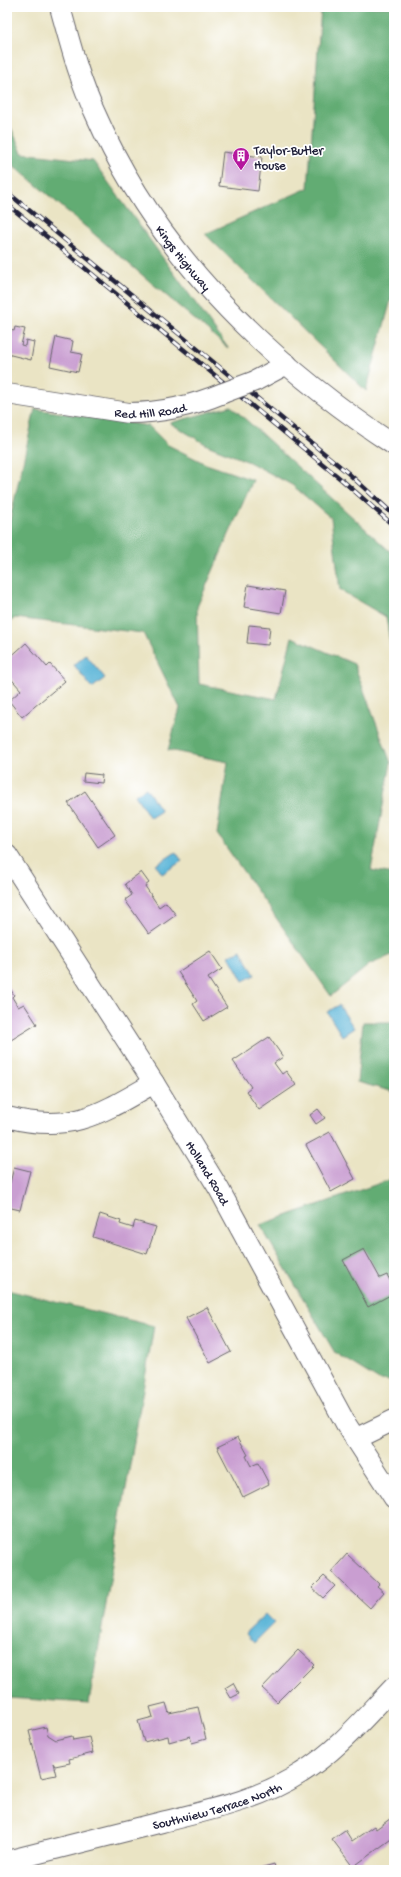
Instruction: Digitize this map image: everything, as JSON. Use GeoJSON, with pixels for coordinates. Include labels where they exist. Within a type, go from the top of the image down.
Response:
{"type":"FeatureCollection","features":[{"type":"Feature","properties":{"kind":"street","name":"Kings Highway"},"geometry":{"type":"LineString","coordinates":[[60,7],[75,61],[94,112],[116,157],[143,204],[180,254],[216,297],[254,335],[287,364],[362,423],[394,444]]}},
{"type":"Feature","properties":{"kind":"street","name":"Red Hill Road"},"geometry":{"type":"LineString","coordinates":[[7,394],[113,412],[136,414],[150,413],[183,408],[255,381],[287,364]]}},
{"type":"Feature","properties":{"kind":"street","name":"Holland Road"},"geometry":{"type":"LineString","coordinates":[[7,855],[154,1083],[220,1189],[355,1439],[394,1498]]}},
{"type":"Feature","properties":{"kind":"street"},"geometry":{"type":"LineString","coordinates":[[7,1117],[34,1123],[68,1122],[105,1111],[154,1083]]}},
{"type":"Feature","properties":{"kind":"street"},"geometry":{"type":"LineString","coordinates":[[355,1439],[394,1420]]}},
{"type":"Feature","properties":{"kind":"street","name":"Southview Terrace North"},"geometry":{"type":"LineString","coordinates":[[7,1861],[210,1810],[251,1798],[276,1788],[302,1773],[327,1754],[394,1687]]}},
{"type":"Feature","properties":{"kind":"green space"},"geometry":{"type":"Polygon","coordinates":[[[321,7],[394,7],[394,289],[366,391],[205,234],[308,188],[321,7]]]}},
{"type":"Feature","properties":{"kind":"green space"},"geometry":{"type":"Polygon","coordinates":[[[7,118],[22,153],[93,161],[228,348],[7,160],[7,118]]]}},
{"type":"Feature","properties":{"kind":"green space"},"geometry":{"type":"Polygon","coordinates":[[[231,406],[394,555],[394,651],[391,649],[386,617],[340,590],[331,518],[292,485],[249,462],[207,445],[170,423],[231,406]]]}},
{"type":"Feature","properties":{"kind":"green space"},"geometry":{"type":"Polygon","coordinates":[[[35,409],[149,426],[168,445],[206,464],[253,480],[197,607],[199,684],[276,699],[292,637],[354,664],[391,763],[371,870],[394,874],[394,954],[369,965],[331,996],[217,834],[228,762],[168,750],[180,708],[143,633],[15,618],[7,625],[7,525],[9,524],[35,409]]]}},
{"type":"Feature","properties":{"kind":"green space"},"geometry":{"type":"Polygon","coordinates":[[[363,1022],[394,1022],[394,1092],[357,1082],[363,1022]]]}},
{"type":"Feature","properties":{"kind":"green space"},"geometry":{"type":"Polygon","coordinates":[[[394,1172],[394,1381],[379,1380],[335,1353],[260,1225],[389,1180],[394,1172]]]}},
{"type":"Feature","properties":{"kind":"green space"},"geometry":{"type":"Polygon","coordinates":[[[7,1290],[154,1326],[89,1703],[7,1698],[7,1290]]]}},
{"type":"Feature","properties":{"kind":"water"},"geometry":{"type":"Polygon","coordinates":[[[86,655],[105,678],[92,688],[74,665],[86,655]]]}},
{"type":"Feature","properties":{"kind":"water"},"geometry":{"type":"Polygon","coordinates":[[[146,788],[161,811],[150,818],[135,795],[146,788]]]}},
{"type":"Feature","properties":{"kind":"water"},"geometry":{"type":"Polygon","coordinates":[[[176,852],[182,861],[162,874],[156,865],[176,852]]]}},
{"type":"Feature","properties":{"kind":"water"},"geometry":{"type":"Polygon","coordinates":[[[241,950],[255,975],[243,981],[229,956],[241,950]]]}},
{"type":"Feature","properties":{"kind":"water"},"geometry":{"type":"Polygon","coordinates":[[[339,1005],[354,1028],[342,1036],[327,1012],[339,1005]]]}},
{"type":"Feature","properties":{"kind":"water"},"geometry":{"type":"Polygon","coordinates":[[[265,1614],[274,1623],[254,1643],[245,1633],[265,1614]]]}},
{"type":"Feature","properties":{"kind":"building","name":"Taylor-Butler House"},"geometry":{"type":"Polygon","coordinates":[[[223,152],[262,157],[258,191],[219,186],[223,152]]]}},
{"type":"Feature","properties":{"kind":"building"},"geometry":{"type":"Polygon","coordinates":[[[15,327],[25,329],[21,345],[25,346],[26,340],[34,342],[31,360],[7,354],[7,329],[14,331],[15,327]]]}},
{"type":"Feature","properties":{"kind":"building"},"geometry":{"type":"Polygon","coordinates":[[[56,337],[73,341],[71,352],[82,354],[78,372],[50,366],[56,337]]]}},
{"type":"Feature","properties":{"kind":"building"},"geometry":{"type":"Polygon","coordinates":[[[248,585],[285,591],[281,613],[244,607],[248,585]]]}},
{"type":"Feature","properties":{"kind":"building"},"geometry":{"type":"Polygon","coordinates":[[[249,625],[270,627],[268,645],[247,643],[249,625]]]}},
{"type":"Feature","properties":{"kind":"building"},"geometry":{"type":"Polygon","coordinates":[[[26,643],[47,667],[50,664],[65,681],[22,717],[9,701],[21,690],[7,674],[7,660],[26,643]]]}},
{"type":"Feature","properties":{"kind":"building"},"geometry":{"type":"Polygon","coordinates":[[[84,773],[102,775],[101,783],[83,781],[84,773]]]}},
{"type":"Feature","properties":{"kind":"building"},"geometry":{"type":"Polygon","coordinates":[[[85,791],[115,835],[98,847],[68,803],[85,791]]]}},
{"type":"Feature","properties":{"kind":"building"},"geometry":{"type":"Polygon","coordinates":[[[141,872],[149,883],[145,886],[159,907],[166,902],[176,915],[149,934],[125,900],[132,895],[125,884],[141,872]]]}},
{"type":"Feature","properties":{"kind":"building"},"geometry":{"type":"Polygon","coordinates":[[[210,951],[222,969],[208,978],[227,1007],[204,1021],[193,1004],[197,1001],[178,972],[210,951]]]}},
{"type":"Feature","properties":{"kind":"building"},"geometry":{"type":"Polygon","coordinates":[[[7,984],[14,995],[12,997],[18,1007],[24,1004],[37,1024],[11,1040],[7,1033],[7,984]]]}},
{"type":"Feature","properties":{"kind":"building"},"geometry":{"type":"Polygon","coordinates":[[[269,1037],[283,1057],[274,1063],[282,1074],[286,1071],[296,1085],[259,1110],[246,1091],[251,1087],[233,1061],[269,1037]]]}},
{"type":"Feature","properties":{"kind":"building"},"geometry":{"type":"Polygon","coordinates":[[[318,1109],[325,1118],[316,1124],[310,1115],[318,1109]]]}},
{"type":"Feature","properties":{"kind":"building"},"geometry":{"type":"Polygon","coordinates":[[[330,1132],[355,1179],[331,1192],[306,1145],[330,1132]]]}},
{"type":"Feature","properties":{"kind":"building"},"geometry":{"type":"Polygon","coordinates":[[[14,1167],[30,1171],[20,1210],[7,1207],[7,1183],[10,1183],[14,1167]]]}},
{"type":"Feature","properties":{"kind":"building"},"geometry":{"type":"Polygon","coordinates":[[[100,1214],[121,1221],[120,1224],[133,1228],[135,1221],[156,1227],[147,1254],[93,1237],[100,1214]]]}},
{"type":"Feature","properties":{"kind":"building"},"geometry":{"type":"Polygon","coordinates":[[[364,1249],[380,1278],[387,1275],[394,1287],[394,1293],[368,1307],[343,1260],[364,1249]]]}},
{"type":"Feature","properties":{"kind":"building"},"geometry":{"type":"Polygon","coordinates":[[[207,1307],[231,1352],[210,1363],[186,1318],[207,1307]]]}},
{"type":"Feature","properties":{"kind":"building"},"geometry":{"type":"Polygon","coordinates":[[[238,1437],[248,1455],[246,1456],[251,1466],[258,1463],[269,1484],[243,1497],[217,1447],[238,1437]]]}},
{"type":"Feature","properties":{"kind":"building"},"geometry":{"type":"Polygon","coordinates":[[[347,1554],[379,1584],[377,1586],[384,1592],[370,1608],[331,1572],[347,1554]]]}},
{"type":"Feature","properties":{"kind":"building"},"geometry":{"type":"Polygon","coordinates":[[[324,1576],[335,1586],[323,1598],[312,1588],[324,1576]]]}},
{"type":"Feature","properties":{"kind":"building"},"geometry":{"type":"Polygon","coordinates":[[[298,1650],[314,1665],[277,1702],[262,1688],[298,1650]]]}},
{"type":"Feature","properties":{"kind":"building"},"geometry":{"type":"Polygon","coordinates":[[[233,1683],[239,1694],[231,1698],[225,1688],[233,1683]]]}},
{"type":"Feature","properties":{"kind":"building"},"geometry":{"type":"Polygon","coordinates":[[[166,1703],[169,1713],[198,1707],[206,1739],[192,1743],[190,1736],[169,1742],[168,1736],[144,1742],[138,1721],[153,1717],[150,1707],[166,1703]]]}},
{"type":"Feature","properties":{"kind":"building"},"geometry":{"type":"Polygon","coordinates":[[[46,1727],[48,1735],[56,1740],[72,1736],[73,1740],[89,1737],[93,1753],[69,1759],[70,1763],[55,1766],[53,1763],[56,1775],[41,1778],[29,1731],[46,1727]]]}},
{"type":"Feature","properties":{"kind":"building"},"geometry":{"type":"Polygon","coordinates":[[[394,1816],[394,1837],[353,1867],[332,1839],[345,1830],[352,1841],[374,1826],[376,1829],[394,1816]]]}},
{"type":"Feature","properties":{"kind":"building"},"geometry":{"type":"Polygon","coordinates":[[[274,1864],[276,1870],[253,1870],[274,1864]]]}},
{"type":"Feature","properties":{"kind":"railway"},"geometry":{"type":"LineString","coordinates":[[7,192],[348,473],[394,515]]}},
{"type":"Feature","properties":{"kind":"railway"},"geometry":{"type":"LineString","coordinates":[[7,204],[342,480],[394,526]]}},
{"type":"Feature","properties":{"kind":"place","name":"Taylor-Butler House"},"geometry":{"type":"Point","coordinates":[241,171]}}]}
